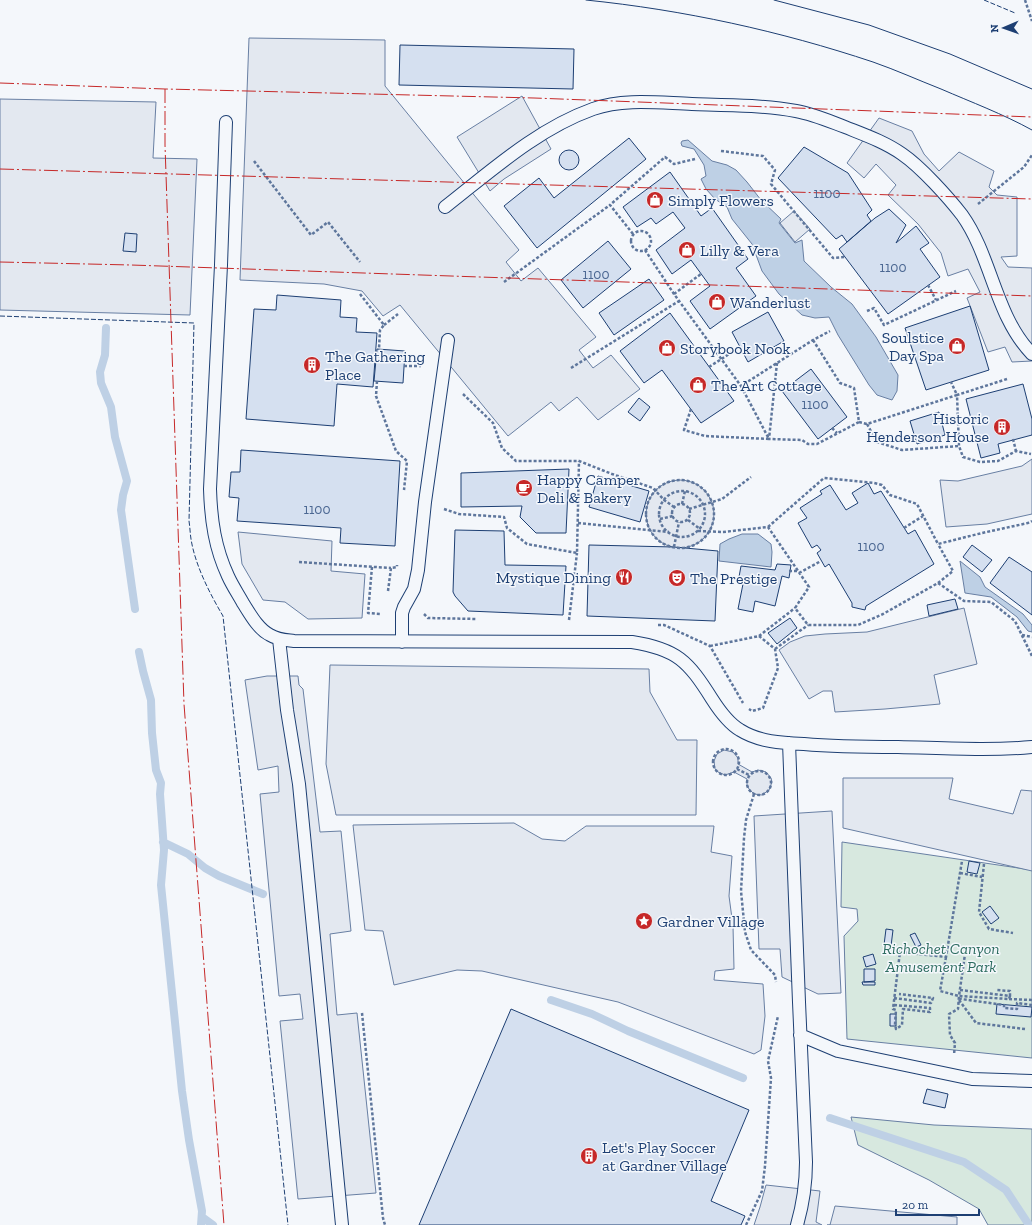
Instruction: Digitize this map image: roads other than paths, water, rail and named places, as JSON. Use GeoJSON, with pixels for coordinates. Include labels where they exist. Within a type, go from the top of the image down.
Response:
{"type":"FeatureCollection","features":[{"type":"Feature","properties":{"kind":"lane"},"geometry":{"type":"LineString","coordinates":[[445,207],[529,141],[549,129],[594,108],[633,102],[766,108],[794,111],[819,117],[884,144],[903,155],[940,191],[962,216],[979,244],[1009,320],[1018,336],[1032,354]]}},
{"type":"Feature","properties":{"kind":"lane"},"geometry":{"type":"LineString","coordinates":[[226,122],[221,265],[210,490],[211,514],[214,537],[228,578],[247,610],[265,632],[279,639],[294,641],[632,642],[664,649],[676,655],[694,672],[724,716],[739,730],[770,742],[820,746],[986,749],[1032,747]]}},
{"type":"Feature","properties":{"kind":"lane"},"geometry":{"type":"LineString","coordinates":[[402,642],[402,613],[407,600],[414,589],[418,570],[425,502],[448,340]]}},
{"type":"Feature","properties":{"kind":"lane"},"geometry":{"type":"LineString","coordinates":[[279,639],[287,710],[299,784],[342,1225]]}},
{"type":"Feature","properties":{"kind":"lane"},"geometry":{"type":"LineString","coordinates":[[789,743],[806,1162],[806,1181],[797,1225]]}},
{"type":"Feature","properties":{"kind":"lane"},"geometry":{"type":"LineString","coordinates":[[800,1035],[838,1051],[972,1079],[1032,1082]]}},
{"type":"Feature","properties":{"kind":"water"},"geometry":{"type":"Polygon","coordinates":[[[688,140],[712,161],[727,165],[736,170],[761,200],[781,219],[779,223],[795,243],[802,240],[804,261],[831,287],[852,304],[876,337],[898,375],[897,391],[892,400],[877,395],[869,385],[838,335],[829,317],[815,318],[802,315],[779,294],[762,271],[752,244],[732,219],[727,207],[715,199],[706,189],[701,179],[706,176],[704,165],[694,149],[682,146],[682,141],[688,140]]]}},
{"type":"Feature","properties":{"kind":"water"},"geometry":{"type":"Polygon","coordinates":[[[742,534],[758,534],[771,544],[771,567],[719,561],[720,544],[742,534]]]}},
{"type":"Feature","properties":{"kind":"water"},"geometry":{"type":"Polygon","coordinates":[[[960,561],[980,577],[985,587],[1023,614],[1032,625],[1032,632],[1028,631],[1017,617],[991,597],[965,593],[960,561]]]}},
{"type":"Feature","properties":{"kind":"waterway"},"geometry":{"type":"LineString","coordinates":[[106,328],[105,355],[100,372],[101,383],[111,407],[115,437],[127,481],[121,510],[135,609]]}},
{"type":"Feature","properties":{"kind":"waterway"},"geometry":{"type":"LineString","coordinates":[[139,652],[151,700],[152,733],[156,770],[161,783],[160,794],[164,850],[161,885],[182,1091],[202,1211],[201,1225]]}},
{"type":"Feature","properties":{"kind":"waterway"},"geometry":{"type":"LineString","coordinates":[[163,842],[188,854],[205,868],[219,876],[263,894]]}},
{"type":"Feature","properties":{"kind":"waterway"},"geometry":{"type":"LineString","coordinates":[[551,1000],[592,1014],[628,1031],[743,1078]]}},
{"type":"Feature","properties":{"kind":"waterway"},"geometry":{"type":"LineString","coordinates":[[830,1118],[964,1162],[1006,1190],[1029,1225]]}},
{"type":"Feature","properties":{"kind":"waterway"},"geometry":{"type":"LineString","coordinates":[[202,1217],[213,1225]]}},
{"type":"Feature","properties":{"kind":"tram line"},"geometry":{"type":"LineString","coordinates":[[586,0],[623,4],[731,23],[767,31],[838,51],[907,75],[987,108],[1032,130]]}},
{"type":"Feature","properties":{"kind":"tram line"},"geometry":{"type":"LineString","coordinates":[[774,0],[869,25],[950,54],[1032,89]]}},
{"type":"Feature","properties":{"kind":"place","name":"Simply Flowers"},"geometry":{"type":"Point","coordinates":[655,200]}},
{"type":"Feature","properties":{"kind":"place","name":"Lilly & Vera"},"geometry":{"type":"Point","coordinates":[687,250]}},
{"type":"Feature","properties":{"kind":"place","name":"Wanderlust"},"geometry":{"type":"Point","coordinates":[717,302]}},
{"type":"Feature","properties":{"kind":"place","name":"Soulstice Day Spa"},"geometry":{"type":"Point","coordinates":[957,346]}},
{"type":"Feature","properties":{"kind":"place","name":"Storybook Nook"},"geometry":{"type":"Point","coordinates":[667,348]}},
{"type":"Feature","properties":{"kind":"place","name":"The Gathering Place"},"geometry":{"type":"Point","coordinates":[312,365]}},
{"type":"Feature","properties":{"kind":"place","name":"The Art Cottage"},"geometry":{"type":"Point","coordinates":[698,385]}},
{"type":"Feature","properties":{"kind":"place","name":"Historic Henderson House"},"geometry":{"type":"Point","coordinates":[1002,427]}},
{"type":"Feature","properties":{"kind":"place","name":"Happy Camper Deli & Bakery"},"geometry":{"type":"Point","coordinates":[524,488]}},
{"type":"Feature","properties":{"kind":"place","name":"Mystique Dining"},"geometry":{"type":"Point","coordinates":[624,577]}},
{"type":"Feature","properties":{"kind":"place","name":"The Prestige"},"geometry":{"type":"Point","coordinates":[677,578]}},
{"type":"Feature","properties":{"kind":"place","name":"Gardner Village"},"geometry":{"type":"Point","coordinates":[644,921]}},
{"type":"Feature","properties":{"kind":"place","name":"Let's Play Soccer at Gardner Village"},"geometry":{"type":"Point","coordinates":[589,1156]}},
{"type":"Feature","properties":{"kind":"park label","name":"Richochet Canyon Amusement Park"},"geometry":{"type":"Point","coordinates":[941,957]}}]}
